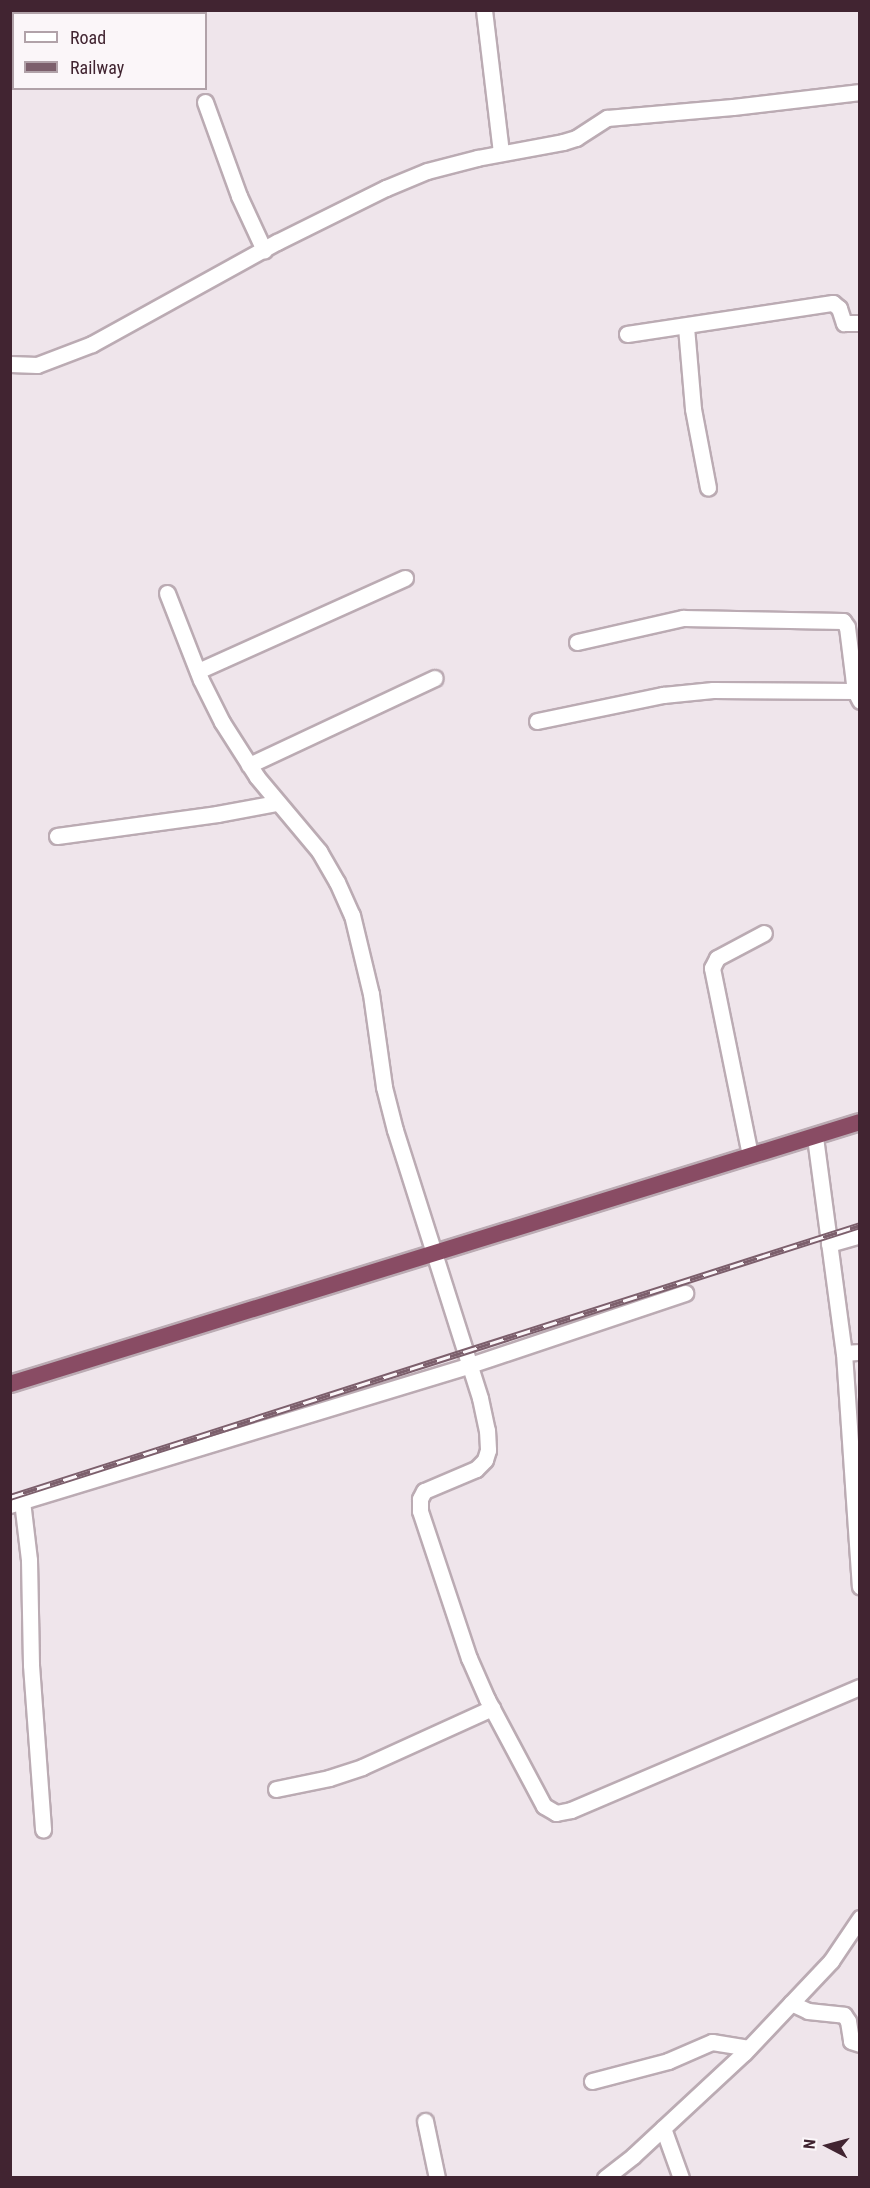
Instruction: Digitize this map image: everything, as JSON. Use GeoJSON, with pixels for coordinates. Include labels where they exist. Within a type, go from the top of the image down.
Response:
{"type":"FeatureCollection","features":[{"type":"Feature","properties":{"kind":"highway"},"geometry":{"type":"LineString","coordinates":[[10,1384],[860,1122]]}},
{"type":"Feature","properties":{"kind":"street"},"geometry":{"type":"LineString","coordinates":[[484,10],[501,153]]}},
{"type":"Feature","properties":{"kind":"street"},"geometry":{"type":"LineString","coordinates":[[10,364],[37,365],[92,344],[264,250],[386,188],[428,171],[576,138],[607,118],[860,92]]}},
{"type":"Feature","properties":{"kind":"street"},"geometry":{"type":"LineString","coordinates":[[205,102],[239,196],[264,250]]}},
{"type":"Feature","properties":{"kind":"street"},"geometry":{"type":"LineString","coordinates":[[627,334],[686,327],[833,303],[839,308],[844,323],[860,323]]}},
{"type":"Feature","properties":{"kind":"street"},"geometry":{"type":"LineString","coordinates":[[686,327],[693,409],[708,488]]}},
{"type":"Feature","properties":{"kind":"street"},"geometry":{"type":"LineString","coordinates":[[198,671],[405,578]]}},
{"type":"Feature","properties":{"kind":"street"},"geometry":{"type":"LineString","coordinates":[[167,593],[198,671],[222,722],[249,765],[319,851],[352,915],[371,994],[384,1087],[433,1253],[470,1365],[487,1430],[488,1450],[485,1461],[476,1469],[424,1491],[420,1499],[420,1511],[465,1648],[492,1708],[544,1806],[550,1811],[563,1812],[860,1687]]}},
{"type":"Feature","properties":{"kind":"street"},"geometry":{"type":"LineString","coordinates":[[537,721],[673,694],[713,690],[857,696],[847,627],[839,621],[683,618],[577,642]]}},
{"type":"Feature","properties":{"kind":"street"},"geometry":{"type":"LineString","coordinates":[[249,765],[435,678]]}},
{"type":"Feature","properties":{"kind":"street"},"geometry":{"type":"LineString","coordinates":[[57,836],[217,814],[277,802]]}},
{"type":"Feature","properties":{"kind":"street"},"geometry":{"type":"LineString","coordinates":[[750,1155],[712,968],[717,958],[764,933]]}},
{"type":"Feature","properties":{"kind":"street"},"geometry":{"type":"LineString","coordinates":[[815,1137],[844,1353],[854,1399],[860,1586]]}},
{"type":"Feature","properties":{"kind":"street"},"geometry":{"type":"LineString","coordinates":[[830,1244],[860,1235]]}},
{"type":"Feature","properties":{"kind":"street"},"geometry":{"type":"LineString","coordinates":[[43,1830],[31,1675],[29,1560],[16,1503],[470,1365],[685,1293]]}},
{"type":"Feature","properties":{"kind":"street"},"geometry":{"type":"LineString","coordinates":[[844,1353],[860,1352]]}},
{"type":"Feature","properties":{"kind":"street"},"geometry":{"type":"LineString","coordinates":[[276,1789],[329,1778],[362,1767],[492,1708]]}},
{"type":"Feature","properties":{"kind":"street"},"geometry":{"type":"LineString","coordinates":[[605,2178],[749,2048],[831,1961],[860,1918]]}},
{"type":"Feature","properties":{"kind":"street"},"geometry":{"type":"LineString","coordinates":[[791,2003],[808,2011],[844,2015],[848,2021],[851,2041],[860,2044]]}},
{"type":"Feature","properties":{"kind":"street"},"geometry":{"type":"LineString","coordinates":[[592,2081],[668,2061],[712,2042],[749,2048]]}},
{"type":"Feature","properties":{"kind":"street"},"geometry":{"type":"LineString","coordinates":[[425,2121],[437,2178]]}},
{"type":"Feature","properties":{"kind":"street"},"geometry":{"type":"LineString","coordinates":[[663,2128],[681,2178]]}},
{"type":"Feature","properties":{"kind":"railway"},"geometry":{"type":"LineString","coordinates":[[10,1497],[860,1225]]}}]}
